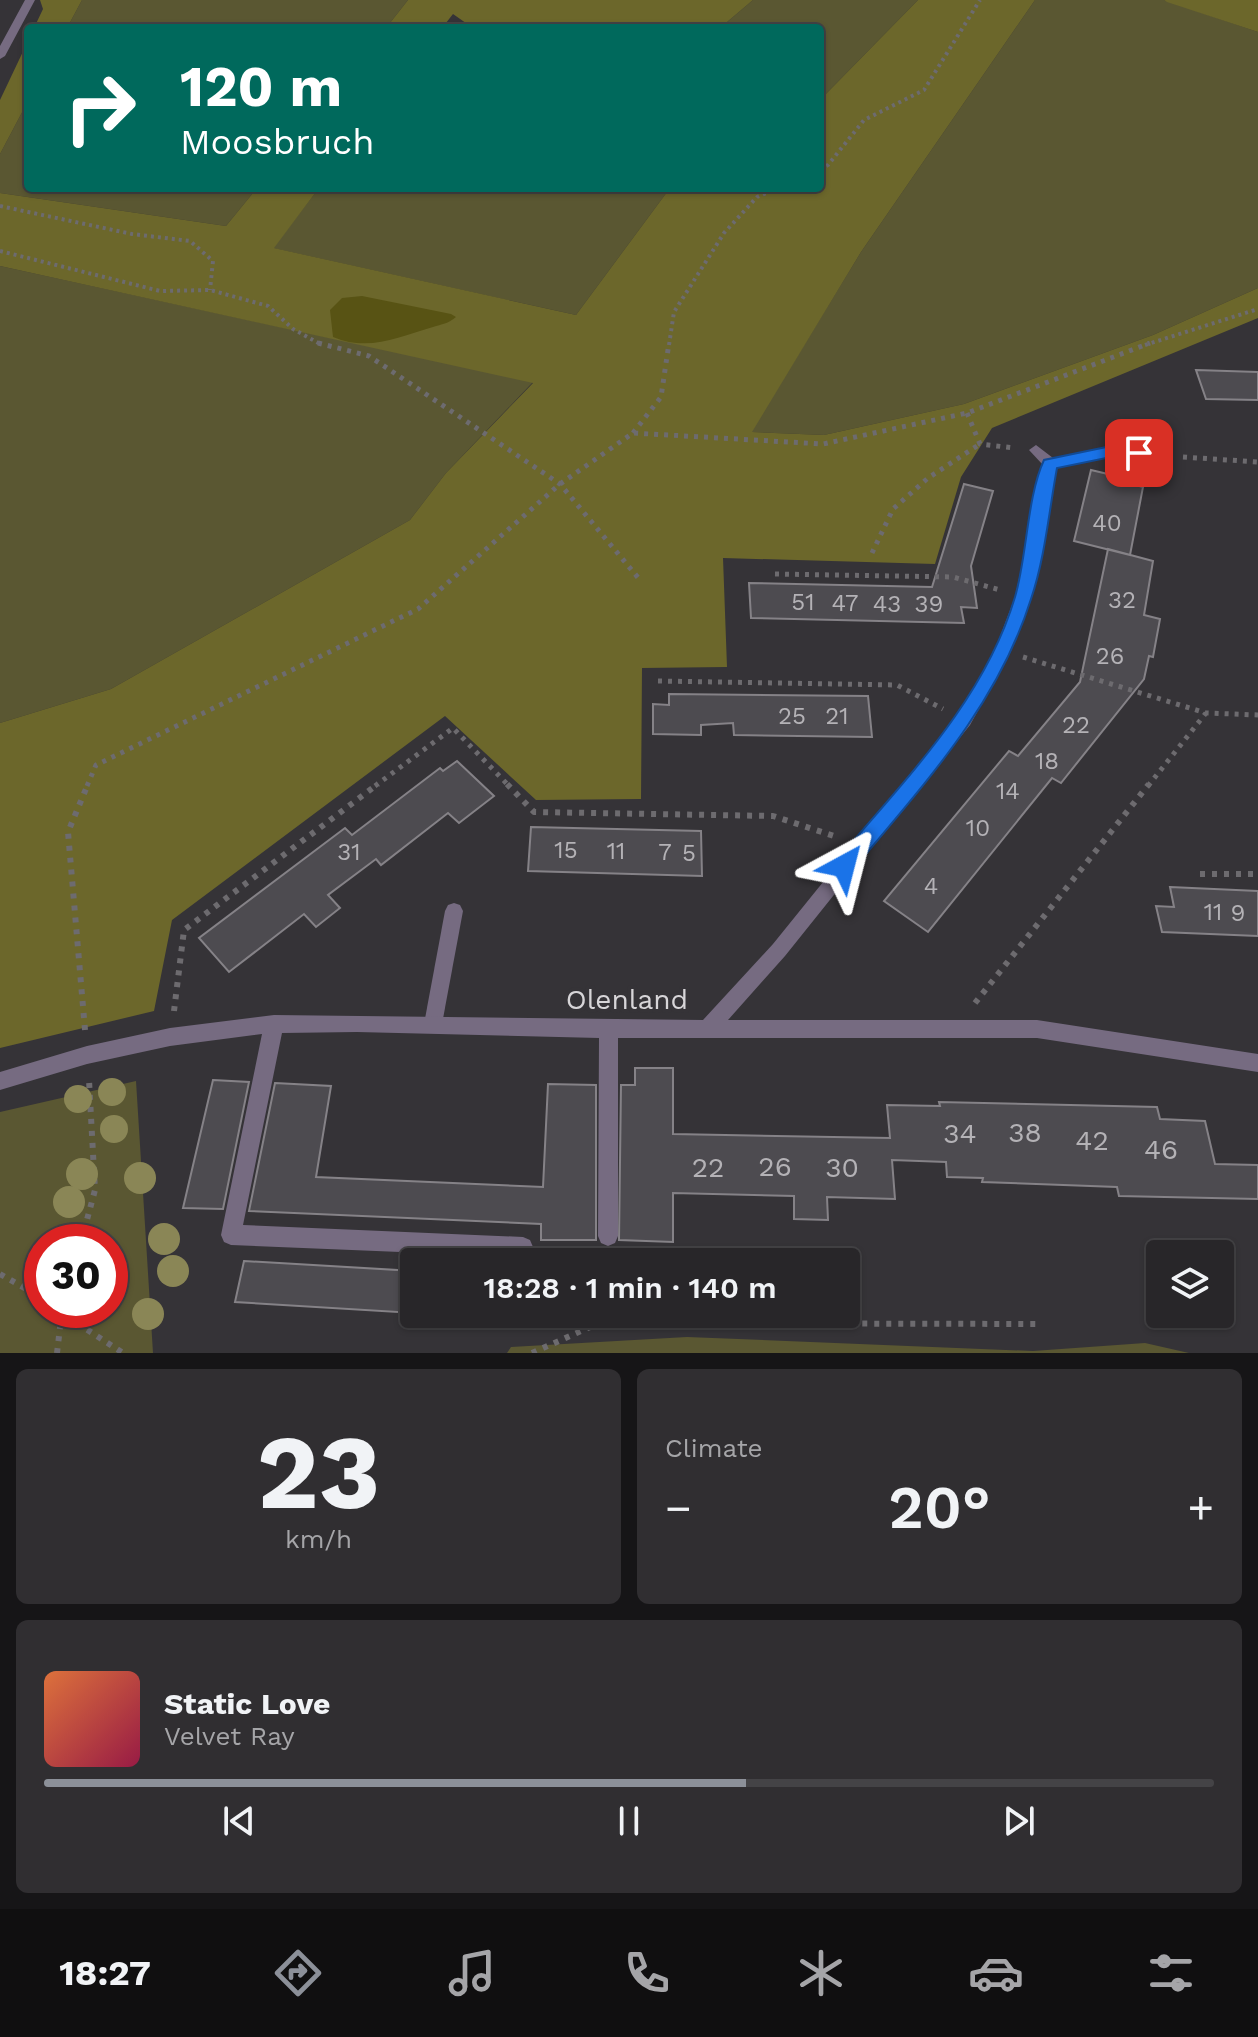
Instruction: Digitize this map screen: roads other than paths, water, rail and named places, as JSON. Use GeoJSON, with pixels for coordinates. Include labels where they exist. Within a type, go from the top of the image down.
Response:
{"type":"FeatureCollection","features":[{"type":"Feature","properties":{"kind":"street"},"geometry":{"type":"LineString","coordinates":[[0,56],[30,0]]}},
{"type":"Feature","properties":{"kind":"street"},"geometry":{"type":"LineString","coordinates":[[1036,450],[1050,464]]}},
{"type":"Feature","properties":{"kind":"street"},"geometry":{"type":"LineString","coordinates":[[1050,464],[1116,450],[1161,455]]}},
{"type":"Feature","properties":{"kind":"street"},"geometry":{"type":"LineString","coordinates":[[708,1028],[779,950],[964,720],[1003,651],[1023,597],[1050,464]]}},
{"type":"Feature","properties":{"kind":"street"},"geometry":{"type":"LineString","coordinates":[[433,1024],[454,911]]}},
{"type":"Feature","properties":{"kind":"street"},"geometry":{"type":"LineString","coordinates":[[274,1024],[231,1235],[523,1247]]}},
{"type":"Feature","properties":{"kind":"street","name":"Olenland"},"geometry":{"type":"LineString","coordinates":[[0,1081],[87,1055],[170,1037],[274,1024],[609,1029],[1037,1029],[1258,1063]]}},
{"type":"Feature","properties":{"kind":"street"},"geometry":{"type":"LineString","coordinates":[[608,1236],[609,1029]]}}]}
